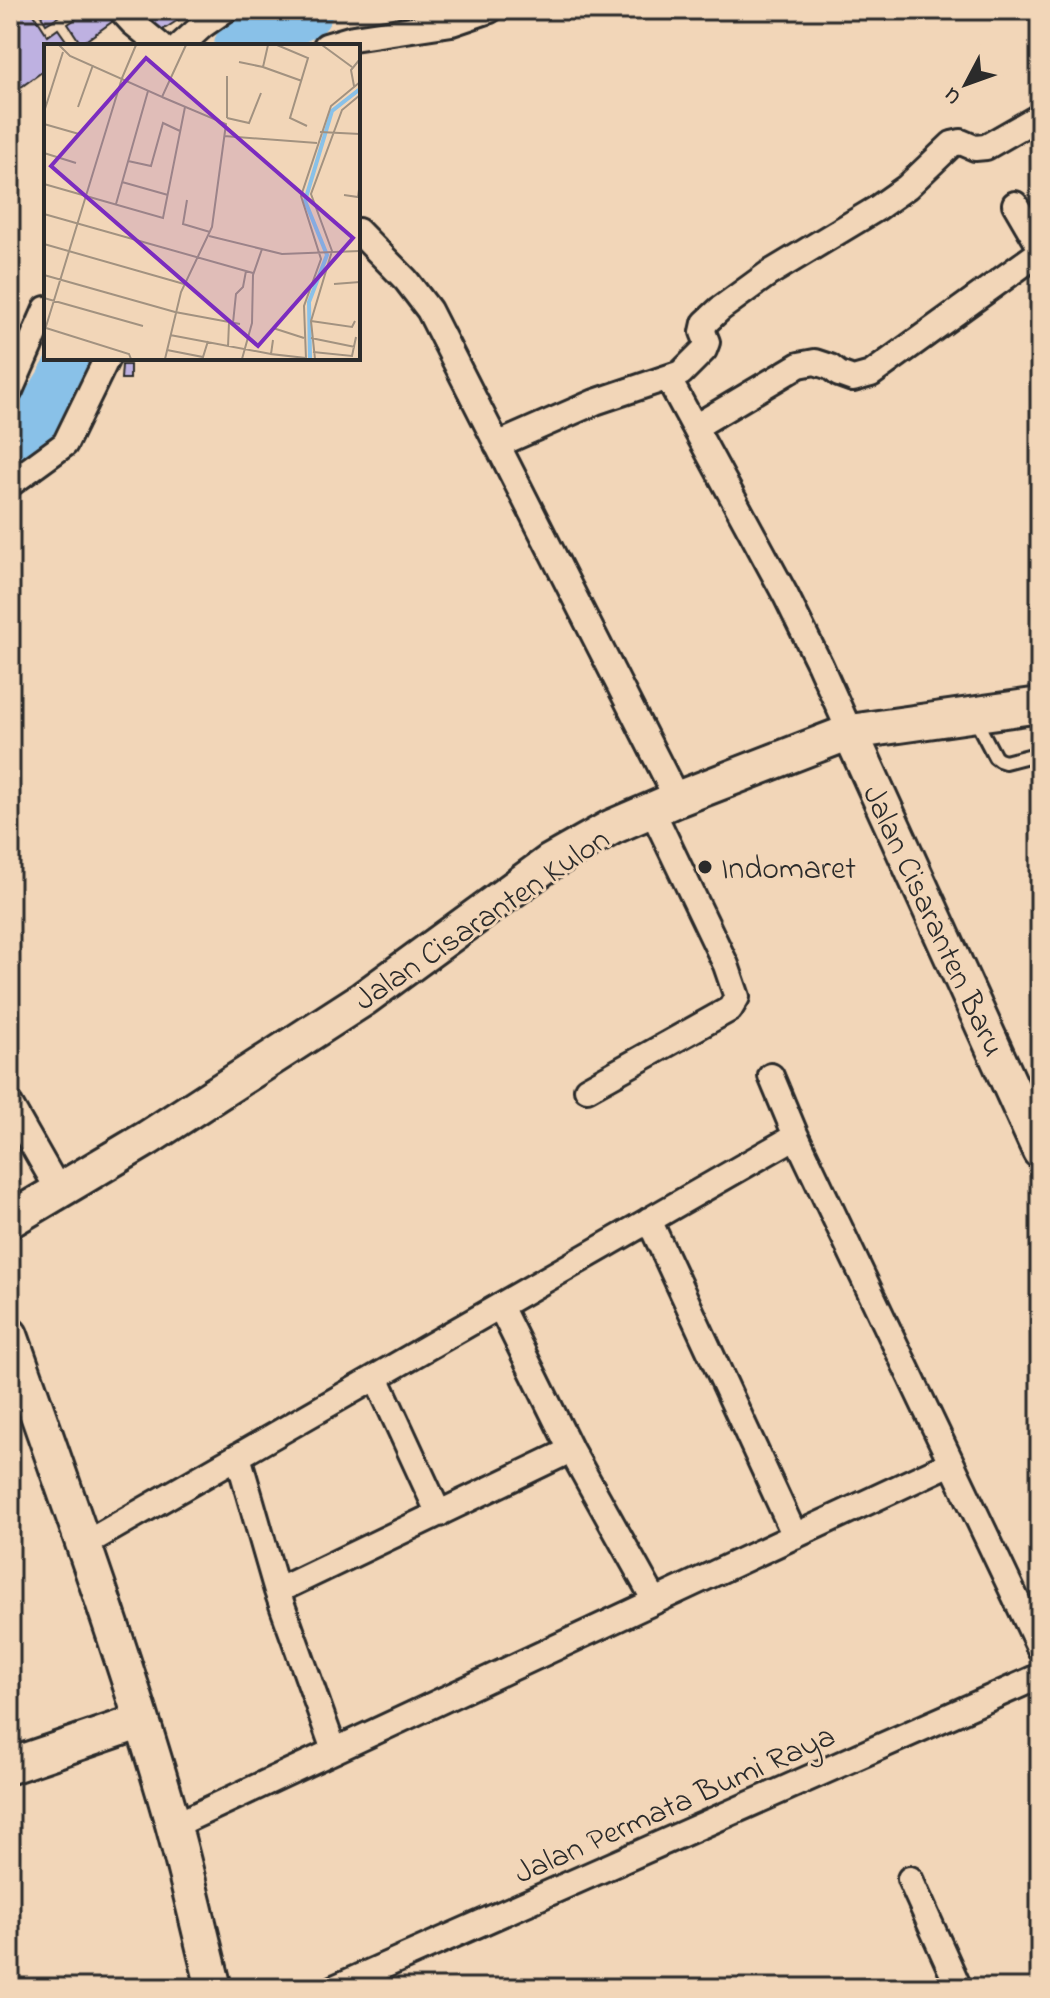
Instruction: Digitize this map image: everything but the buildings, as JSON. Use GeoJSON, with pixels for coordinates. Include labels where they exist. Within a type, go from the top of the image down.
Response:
{"type":"FeatureCollection","features":[{"type":"Feature","properties":{"kind":"main road","name":"Jalan Cisaranten Kulon"},"geometry":{"type":"LineString","coordinates":[[10,1220],[148,1138],[363,999],[550,862],[612,827],[850,732],[1040,705]]}},
{"type":"Feature","properties":{"kind":"main road","name":"Jalan Cisaranten Baru"},"geometry":{"type":"LineString","coordinates":[[850,732],[1040,1151]]}},
{"type":"Feature","properties":{"kind":"main road"},"geometry":{"type":"LineString","coordinates":[[10,1335],[142,1721],[173,1826],[214,1988]]}},
{"type":"Feature","properties":{"kind":"main road"},"geometry":{"type":"LineString","coordinates":[[10,1766],[142,1721]]}},
{"type":"Feature","properties":{"kind":"street"},"geometry":{"type":"LineString","coordinates":[[121,10],[159,44]]}},
{"type":"Feature","properties":{"kind":"street"},"geometry":{"type":"LineString","coordinates":[[182,44],[225,10]]}},
{"type":"Feature","properties":{"kind":"street"},"geometry":{"type":"LineString","coordinates":[[333,44],[452,23],[490,10]]}},
{"type":"Feature","properties":{"kind":"street"},"geometry":{"type":"LineString","coordinates":[[497,445],[595,402],[681,373],[704,350],[707,342],[703,332],[705,323],[768,274],[876,209],[907,187],[952,144],[961,142],[975,148],[986,147],[1040,116]]}},
{"type":"Feature","properties":{"kind":"street"},"geometry":{"type":"LineString","coordinates":[[695,427],[799,365],[815,362],[853,379],[871,374],[1040,250],[1015,204]]}},
{"type":"Feature","properties":{"kind":"street"},"geometry":{"type":"LineString","coordinates":[[360,233],[406,280],[429,310],[497,445],[664,804],[737,997],[730,1009],[587,1089]]}},
{"type":"Feature","properties":{"kind":"street"},"geometry":{"type":"LineString","coordinates":[[10,391],[44,314]]}},
{"type":"Feature","properties":{"kind":"street"},"geometry":{"type":"LineString","coordinates":[[10,484],[65,444],[106,360]]}},
{"type":"Feature","properties":{"kind":"street"},"geometry":{"type":"LineString","coordinates":[[668,378],[786,596],[850,732]]}},
{"type":"Feature","properties":{"kind":"street"},"geometry":{"type":"LineString","coordinates":[[771,1076],[796,1136],[1040,1649]]}},
{"type":"Feature","properties":{"kind":"street"},"geometry":{"type":"LineString","coordinates":[[10,1105],[59,1191]]}},
{"type":"Feature","properties":{"kind":"street"},"geometry":{"type":"LineString","coordinates":[[83,1545],[796,1136]]}},
{"type":"Feature","properties":{"kind":"street"},"geometry":{"type":"LineString","coordinates":[[649,1220],[795,1536]]}},
{"type":"Feature","properties":{"kind":"street"},"geometry":{"type":"LineString","coordinates":[[500,1306],[571,1450],[655,1601]]}},
{"type":"Feature","properties":{"kind":"street"},"geometry":{"type":"LineString","coordinates":[[376,1377],[439,1514]]}},
{"type":"Feature","properties":{"kind":"street"},"geometry":{"type":"LineString","coordinates":[[277,1591],[571,1450]]}},
{"type":"Feature","properties":{"kind":"street"},"geometry":{"type":"LineString","coordinates":[[238,1456],[277,1591],[334,1750]]}},
{"type":"Feature","properties":{"kind":"street"},"geometry":{"type":"LineString","coordinates":[[173,1826],[951,1463]]}},
{"type":"Feature","properties":{"kind":"street","name":"Jalan Permata Bumi Raya"},"geometry":{"type":"LineString","coordinates":[[334,1988],[1040,1676]]}},
{"type":"Feature","properties":{"kind":"street"},"geometry":{"type":"LineString","coordinates":[[910,1879],[959,1988]]}},
{"type":"Feature","properties":{"kind":"lane"},"geometry":{"type":"LineString","coordinates":[[973,714],[999,760],[1005,762],[1040,753]]}},
{"type":"Feature","properties":{"kind":"waterway"},"geometry":{"type":"LineString","coordinates":[[246,44],[305,10]]}},
{"type":"Feature","properties":{"kind":"waterway"},"geometry":{"type":"LineString","coordinates":[[10,450],[28,440],[75,360]]}},
{"type":"Feature","properties":{"kind":"place","name":"Indomaret"},"geometry":{"type":"Point","coordinates":[705,867]}}]}
